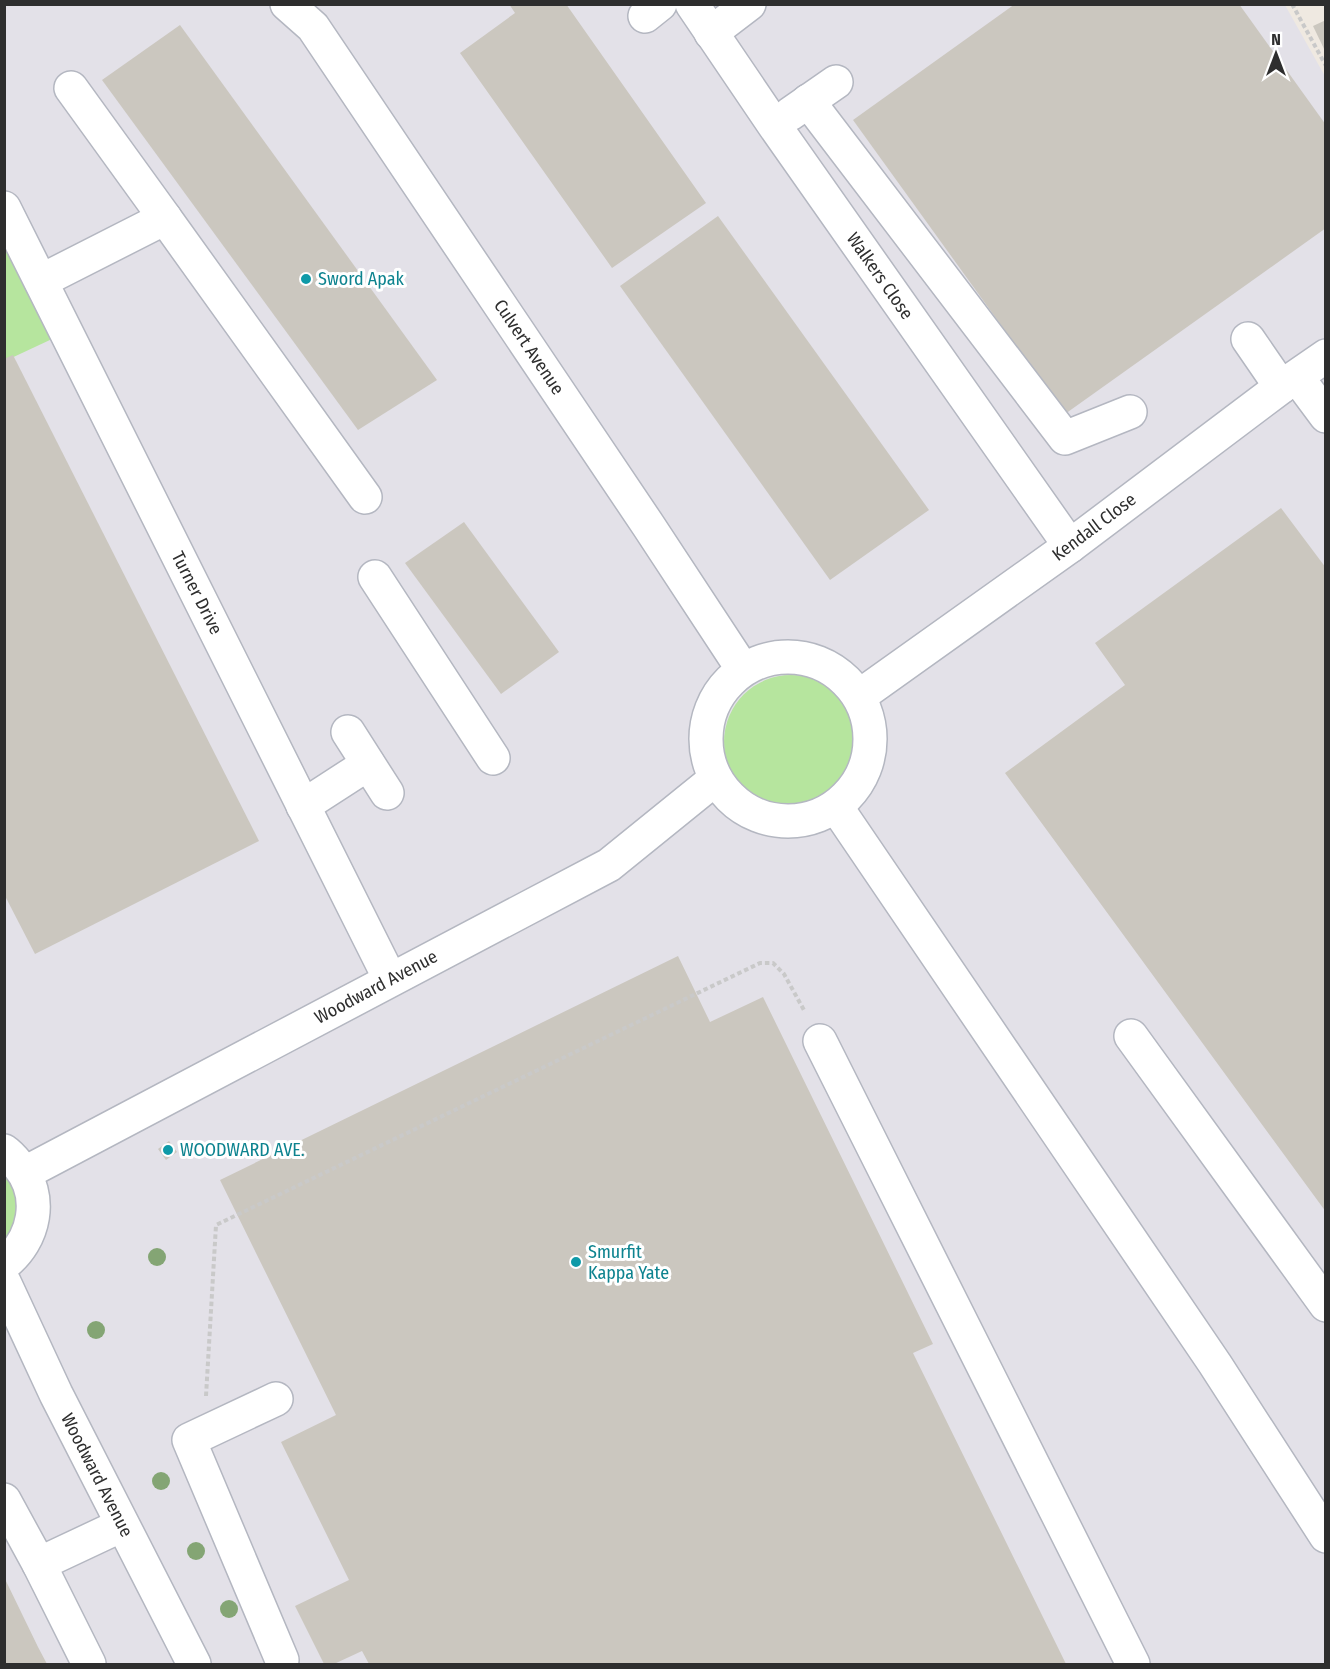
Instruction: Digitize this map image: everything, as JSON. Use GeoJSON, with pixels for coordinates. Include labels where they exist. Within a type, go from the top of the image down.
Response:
{"type":"FeatureCollection","features":[{"type":"Feature","properties":{"kind":"street","name":"Culvert Avenue"},"geometry":{"type":"LineString","coordinates":[[287,4],[311,16],[742,668]]}},
{"type":"Feature","properties":{"kind":"street","name":"Walkers Close"},"geometry":{"type":"LineString","coordinates":[[692,4],[774,125],[1070,546]]}},
{"type":"Feature","properties":{"kind":"street"},"geometry":{"type":"LineString","coordinates":[[711,33],[749,4]]}},
{"type":"Feature","properties":{"kind":"street"},"geometry":{"type":"LineString","coordinates":[[774,125],[836,82]]}},
{"type":"Feature","properties":{"kind":"street"},"geometry":{"type":"LineString","coordinates":[[71,88],[365,497]]}},
{"type":"Feature","properties":{"kind":"street"},"geometry":{"type":"LineString","coordinates":[[808,101],[1065,438],[1130,411]]}},
{"type":"Feature","properties":{"kind":"street","name":"Turner Drive"},"geometry":{"type":"LineString","coordinates":[[4,207],[390,979]]}},
{"type":"Feature","properties":{"kind":"street"},"geometry":{"type":"LineString","coordinates":[[41,281],[165,218]]}},
{"type":"Feature","properties":{"kind":"street"},"geometry":{"type":"LineString","coordinates":[[1248,339],[1326,416]]}},
{"type":"Feature","properties":{"kind":"street","name":"Kendall Close"},"geometry":{"type":"LineString","coordinates":[[861,695],[1070,546],[1326,356]]}},
{"type":"Feature","properties":{"kind":"street"},"geometry":{"type":"LineString","coordinates":[[375,577],[493,758]]}},
{"type":"Feature","properties":{"kind":"street"},"geometry":{"type":"LineString","coordinates":[[795,655],[831,666],[861,695],[873,741],[863,779],[837,808],[790,823],[746,812],[714,780],[704,741],[710,707],[742,668],[795,655]]}},
{"type":"Feature","properties":{"kind":"street"},"geometry":{"type":"LineString","coordinates":[[348,732],[387,793]]}},
{"type":"Feature","properties":{"kind":"street"},"geometry":{"type":"LineString","coordinates":[[303,806],[368,764]]}},
{"type":"Feature","properties":{"kind":"street","name":"Woodward Avenue"},"geometry":{"type":"LineString","coordinates":[[15,1162],[390,979],[609,865],[714,780]]}},
{"type":"Feature","properties":{"kind":"street"},"geometry":{"type":"LineString","coordinates":[[837,808],[1215,1364],[1326,1536]]}},
{"type":"Feature","properties":{"kind":"street"},"geometry":{"type":"LineString","coordinates":[[1131,1036],[1326,1305]]}},
{"type":"Feature","properties":{"kind":"street"},"geometry":{"type":"LineString","coordinates":[[820,1041],[1133,1665]]}},
{"type":"Feature","properties":{"kind":"street"},"geometry":{"type":"LineString","coordinates":[[4,1264],[15,1256],[28,1237],[34,1216],[33,1194],[15,1162]]}},
{"type":"Feature","properties":{"kind":"street","name":"Woodward Avenue"},"geometry":{"type":"LineString","coordinates":[[4,1282],[56,1394],[194,1665]]}},
{"type":"Feature","properties":{"kind":"street"},"geometry":{"type":"LineString","coordinates":[[276,1399],[189,1440],[281,1663]]}},
{"type":"Feature","properties":{"kind":"street"},"geometry":{"type":"LineString","coordinates":[[4,1500],[39,1564],[89,1665]]}},
{"type":"Feature","properties":{"kind":"street"},"geometry":{"type":"LineString","coordinates":[[39,1564],[122,1525]]}},
{"type":"Feature","properties":{"kind":"path"},"geometry":{"type":"LineString","coordinates":[[1292,4],[1326,66]]}},
{"type":"Feature","properties":{"kind":"path"},"geometry":{"type":"LineString","coordinates":[[203,1433],[216,1224],[760,963],[773,963],[784,974],[820,1041]]}},
{"type":"Feature","properties":{"kind":"shaded area"},"geometry":{"type":"Polygon","coordinates":[[[5,5],[1285,5],[1326,78],[1325,1664],[5,1664],[5,5]]]}},
{"type":"Feature","properties":{"kind":"green space"},"geometry":{"type":"Polygon","coordinates":[[[4,208],[67,332],[5,361],[4,361],[4,208]]]}},
{"type":"Feature","properties":{"kind":"green space"},"geometry":{"type":"Polygon","coordinates":[[[791,675],[817,680],[838,695],[853,716],[858,742],[853,768],[838,789],[817,804],[791,809],[765,804],[744,789],[729,768],[724,742],[729,716],[744,695],[765,680],[791,675]]]}},
{"type":"Feature","properties":{"kind":"green space"},"geometry":{"type":"Polygon","coordinates":[[[4,1174],[14,1192],[18,1208],[14,1225],[4,1243],[4,1174]]]}},
{"type":"Feature","properties":{"kind":"building"},"geometry":{"type":"Polygon","coordinates":[[[509,4],[566,4],[706,203],[612,268],[460,53],[515,13],[509,4]]]}},
{"type":"Feature","properties":{"kind":"building"},"geometry":{"type":"Polygon","coordinates":[[[1015,4],[1239,4],[1326,125],[1326,228],[1065,414],[853,120],[1015,4]]]}},
{"type":"Feature","properties":{"kind":"building"},"geometry":{"type":"Polygon","coordinates":[[[1326,20],[1326,53],[1313,26],[1326,20]]]}},
{"type":"Feature","properties":{"kind":"building","name":"Sword Apak"},"geometry":{"type":"Polygon","coordinates":[[[180,25],[437,380],[358,430],[102,80],[180,25]]]}},
{"type":"Feature","properties":{"kind":"building"},"geometry":{"type":"Polygon","coordinates":[[[718,216],[929,510],[830,580],[620,286],[718,216]]]}},
{"type":"Feature","properties":{"kind":"building"},"geometry":{"type":"Polygon","coordinates":[[[13,355],[259,841],[35,954],[4,894],[4,359],[13,355]]]}},
{"type":"Feature","properties":{"kind":"building"},"geometry":{"type":"Polygon","coordinates":[[[1281,508],[1326,568],[1326,1212],[1005,773],[1125,685],[1095,643],[1281,508]]]}},
{"type":"Feature","properties":{"kind":"building"},"geometry":{"type":"Polygon","coordinates":[[[464,522],[559,652],[501,694],[405,563],[464,522]]]}},
{"type":"Feature","properties":{"kind":"building","name":"Smurfit Kappa Yate"},"geometry":{"type":"Polygon","coordinates":[[[678,956],[710,1022],[763,997],[933,1344],[913,1353],[1066,1664],[369,1664],[362,1651],[334,1664],[324,1664],[295,1606],[349,1580],[281,1442],[336,1415],[220,1180],[678,956]]]}},
{"type":"Feature","properties":{"kind":"building","name":"WOODWARD AVE."},"geometry":{"type":"Polygon","coordinates":[[[169,1141],[177,1152],[166,1160],[158,1149],[169,1141]]]}},
{"type":"Feature","properties":{"kind":"building"},"geometry":{"type":"Polygon","coordinates":[[[5,1579],[38,1647],[47,1664],[5,1664],[5,1579]]]}},
{"type":"Feature","properties":{"kind":"place","name":"Sword Apak"},"geometry":{"type":"Point","coordinates":[306,279]}},
{"type":"Feature","properties":{"kind":"place","name":"WOODWARD AVE."},"geometry":{"type":"Point","coordinates":[168,1150]}},
{"type":"Feature","properties":{"kind":"place","name":"Smurfit Kappa Yate"},"geometry":{"type":"Point","coordinates":[576,1262]}}]}
